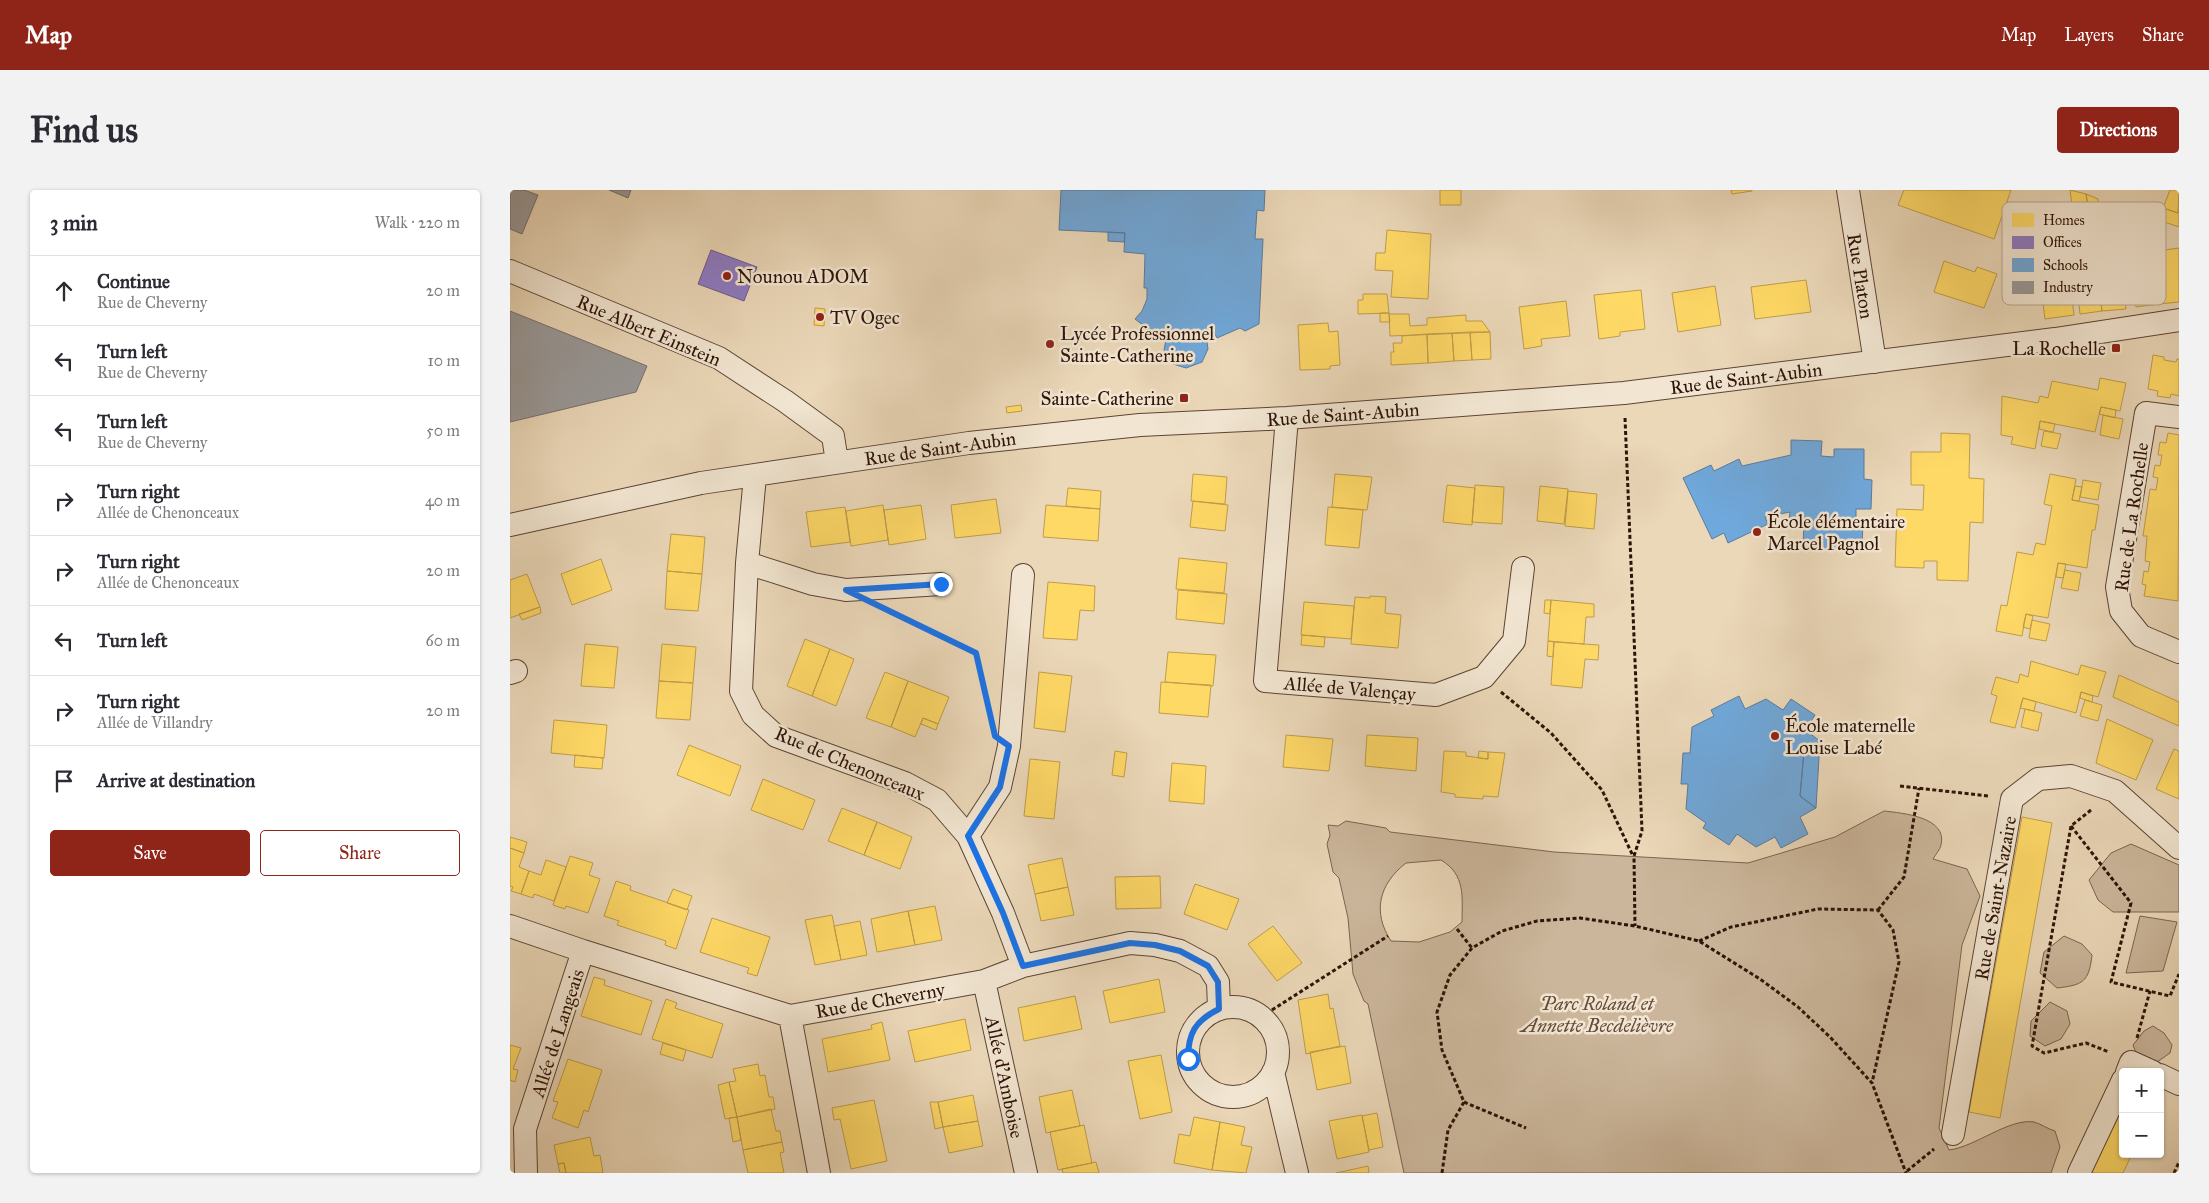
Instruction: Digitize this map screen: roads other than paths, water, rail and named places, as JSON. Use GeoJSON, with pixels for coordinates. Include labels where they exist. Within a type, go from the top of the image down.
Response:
{"type":"FeatureCollection","features":[{"type":"Feature","properties":{"kind":"street","name":"Rue Platon"},"geometry":{"type":"LineString","coordinates":[[1848,190],[1876,362]]}},
{"type":"Feature","properties":{"kind":"street","name":"Rue Albert Einstein"},"geometry":{"type":"LineString","coordinates":[[510,271],[719,358],[785,401],[833,436],[837,462]]}},
{"type":"Feature","properties":{"kind":"street","name":"Rue de Saint-Aubin"},"geometry":{"type":"LineString","coordinates":[[510,525],[681,487],[969,443],[1131,426],[1287,418],[1624,393],[1876,362],[2179,320]]}},
{"type":"Feature","properties":{"kind":"street","name":"Rue de La Rochelle"},"geometry":{"type":"LineString","coordinates":[[2179,416],[2146,413],[2117,587],[2121,611],[2141,636],[2179,652]]}},
{"type":"Feature","properties":{"kind":"street","name":"Allée de Valençay"},"geometry":{"type":"LineString","coordinates":[[1287,418],[1265,681],[1436,695],[1484,677],[1514,641],[1523,568]]}},
{"type":"Feature","properties":{"kind":"street","name":"Rue de Chenonceaux"},"geometry":{"type":"LineString","coordinates":[[755,476],[747,563],[741,691],[753,715],[776,736],[904,782],[937,800],[968,836],[1003,913],[1023,966]]}},
{"type":"Feature","properties":{"kind":"street"},"geometry":{"type":"LineString","coordinates":[[747,563],[813,584],[846,590],[941,584]]}},
{"type":"Feature","properties":{"kind":"street"},"geometry":{"type":"LineString","coordinates":[[968,836],[1000,787],[1009,746],[1023,575]]}},
{"type":"Feature","properties":{"kind":"street","name":"Rue de Saint-Nazaire"},"geometry":{"type":"LineString","coordinates":[[1953,1134],[2012,799],[2038,779],[2071,776],[2115,791],[2179,848]]}},
{"type":"Feature","properties":{"kind":"street","name":"Rue de Cheverny"},"geometry":{"type":"LineString","coordinates":[[510,926],[583,952],[790,1016],[984,981],[1023,966],[1130,943],[1155,945],[1180,951],[1208,966],[1218,982],[1219,1009]]}},
{"type":"Feature","properties":{"kind":"street","name":"Allée de Langeais"},"geometry":{"type":"LineString","coordinates":[[526,1173],[525,1129],[583,952]]}},
{"type":"Feature","properties":{"kind":"street","name":"Allée d'Amboise"},"geometry":{"type":"LineString","coordinates":[[984,981],[1026,1173]]}},
{"type":"Feature","properties":{"kind":"street"},"geometry":{"type":"LineString","coordinates":[[1234,1007],[1248,1009],[1261,1017],[1271,1028],[1277,1042],[1277,1058],[1273,1072],[1263,1085],[1249,1094],[1234,1097],[1218,1094],[1204,1087],[1194,1074],[1188,1059],[1188,1043],[1194,1028],[1205,1016],[1219,1009],[1234,1007]]}},
{"type":"Feature","properties":{"kind":"street"},"geometry":{"type":"LineString","coordinates":[[790,1016],[819,1173]]}},
{"type":"Feature","properties":{"kind":"street"},"geometry":{"type":"LineString","coordinates":[[1273,1072],[1297,1173]]}},
{"type":"Feature","properties":{"kind":"street"},"geometry":{"type":"LineString","coordinates":[[2164,1077],[2179,1084]]}},
{"type":"Feature","properties":{"kind":"street"},"geometry":{"type":"LineString","coordinates":[[2079,1173],[2119,1088]]}},
{"type":"Feature","properties":{"kind":"place","name":"Nounou ADOM"},"geometry":{"type":"Point","coordinates":[727,276]}},
{"type":"Feature","properties":{"kind":"place","name":"TV Ogec"},"geometry":{"type":"Point","coordinates":[820,317]}},
{"type":"Feature","properties":{"kind":"place","name":"Lycée Professionnel Sainte-Catherine"},"geometry":{"type":"Point","coordinates":[1050,344]}},
{"type":"Feature","properties":{"kind":"place","name":"La Rochelle"},"geometry":{"type":"Point","coordinates":[2116,348]}},
{"type":"Feature","properties":{"kind":"place","name":"Sainte-Catherine"},"geometry":{"type":"Point","coordinates":[1184,398]}},
{"type":"Feature","properties":{"kind":"place","name":"École élémentaire Marcel Pagnol"},"geometry":{"type":"Point","coordinates":[1757,532]}},
{"type":"Feature","properties":{"kind":"place","name":"École maternelle Louise Labé"},"geometry":{"type":"Point","coordinates":[1775,736]}},
{"type":"Feature","properties":{"kind":"park label","name":"Parc Roland et Annette Becdelièvre"},"geometry":{"type":"Point","coordinates":[1597,1014]}}]}
